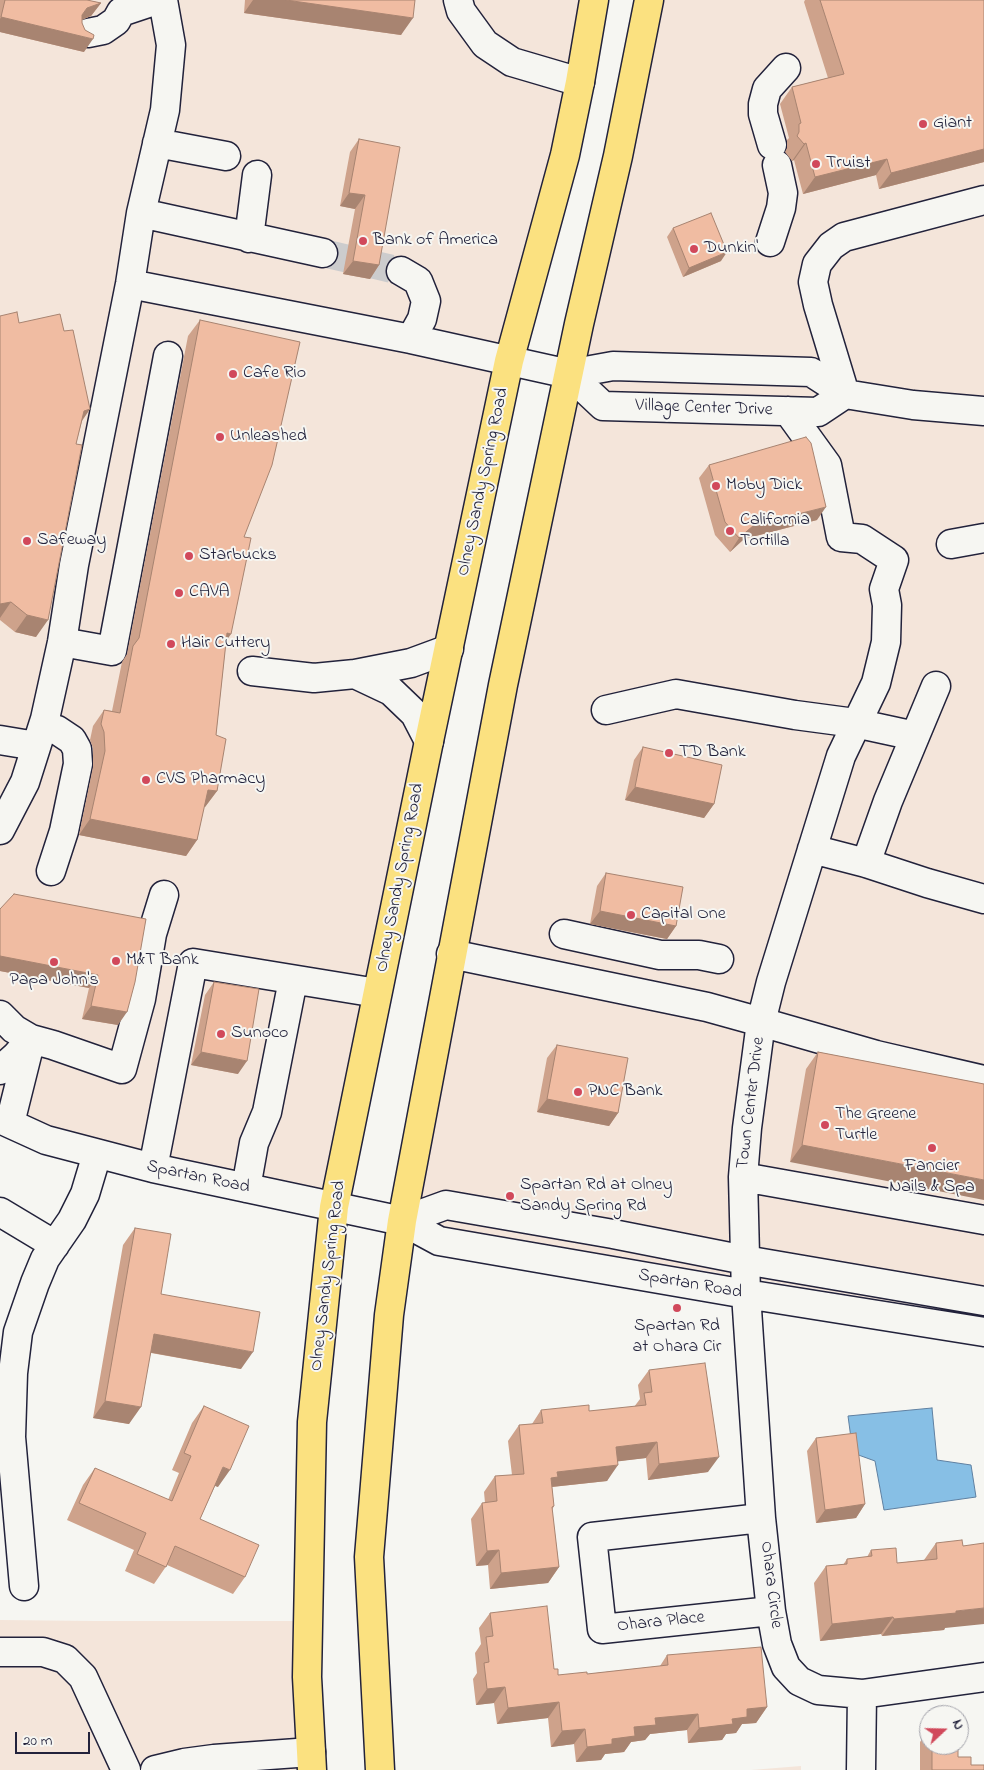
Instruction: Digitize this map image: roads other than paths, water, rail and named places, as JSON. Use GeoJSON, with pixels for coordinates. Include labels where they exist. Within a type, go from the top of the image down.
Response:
{"type":"FeatureCollection","features":[{"type":"Feature","properties":{"kind":"main road","name":"Olney Sandy Spring Road"},"geometry":{"type":"LineString","coordinates":[[312,1761],[307,1677],[312,1422],[334,1207],[509,361],[565,155],[594,0]]}},
{"type":"Feature","properties":{"kind":"main road"},"geometry":{"type":"LineString","coordinates":[[380,1770],[369,1557],[389,1315],[402,1221],[503,685],[569,374],[618,156],[649,0]]}},
{"type":"Feature","properties":{"kind":"street"},"geometry":{"type":"LineString","coordinates":[[88,33],[103,30],[116,21],[117,6],[157,0]]}},
{"type":"Feature","properties":{"kind":"street"},"geometry":{"type":"LineString","coordinates":[[0,830],[25,782],[39,736],[62,642],[79,537],[130,284],[141,213],[165,110],[171,45],[164,0]]}},
{"type":"Feature","properties":{"kind":"street"},"geometry":{"type":"LineString","coordinates":[[458,0],[461,10],[485,44],[512,62],[580,82]]}},
{"type":"Feature","properties":{"kind":"street"},"geometry":{"type":"LineString","coordinates":[[770,242],[781,208],[783,193],[779,153],[763,114],[763,104],[767,90],[786,68]]}},
{"type":"Feature","properties":{"kind":"street"},"geometry":{"type":"LineString","coordinates":[[157,143],[226,156]]}},
{"type":"Feature","properties":{"kind":"street"},"geometry":{"type":"LineString","coordinates":[[249,238],[257,175]]}},
{"type":"Feature","properties":{"kind":"street"},"geometry":{"type":"LineString","coordinates":[[845,394],[818,305],[813,282],[818,264],[832,246],[844,237],[984,200]]}},
{"type":"Feature","properties":{"kind":"street"},"geometry":{"type":"LineString","coordinates":[[141,213],[323,253]]}},
{"type":"Feature","properties":{"kind":"street"},"geometry":{"type":"LineString","coordinates":[[401,271],[418,281],[426,300],[422,319],[411,338]]}},
{"type":"Feature","properties":{"kind":"street"},"geometry":{"type":"LineString","coordinates":[[130,284],[411,338],[569,374],[613,366],[811,372],[845,394],[913,404],[984,411]]}},
{"type":"Feature","properties":{"kind":"street"},"geometry":{"type":"LineString","coordinates":[[62,642],[112,651],[168,356]]}},
{"type":"Feature","properties":{"kind":"street","name":"Village Center Drive"},"geometry":{"type":"LineString","coordinates":[[569,374],[603,406],[818,412],[845,394]]}},
{"type":"Feature","properties":{"kind":"street"},"geometry":{"type":"LineString","coordinates":[[451,954],[707,1007],[762,1022],[771,982],[841,756],[855,723],[876,683],[886,642],[887,605],[884,589],[894,560],[862,539],[841,537],[827,465],[788,411]]}},
{"type":"Feature","properties":{"kind":"street"},"geometry":{"type":"LineString","coordinates":[[950,544],[984,538]]}},
{"type":"Feature","properties":{"kind":"street"},"geometry":{"type":"LineString","coordinates":[[252,672],[314,678],[354,674],[411,663],[449,649]]}},
{"type":"Feature","properties":{"kind":"street"},"geometry":{"type":"LineString","coordinates":[[354,674],[391,691],[415,714],[429,741]]}},
{"type":"Feature","properties":{"kind":"street"},"geometry":{"type":"LineString","coordinates":[[866,863],[888,801],[936,686]]}},
{"type":"Feature","properties":{"kind":"street"},"geometry":{"type":"LineString","coordinates":[[606,710],[676,694],[795,715],[855,723],[915,736]]}},
{"type":"Feature","properties":{"kind":"street"},"geometry":{"type":"LineString","coordinates":[[0,740],[39,736],[58,730],[72,740],[77,750],[78,764],[64,831],[51,871]]}},
{"type":"Feature","properties":{"kind":"street"},"geometry":{"type":"LineString","coordinates":[[812,849],[866,863],[984,899]]}},
{"type":"Feature","properties":{"kind":"street"},"geometry":{"type":"LineString","coordinates":[[0,1015],[14,1029],[31,1039],[53,1044],[122,1069],[141,999],[152,934],[164,895]]}},
{"type":"Feature","properties":{"kind":"street"},"geometry":{"type":"LineString","coordinates":[[564,934],[660,954],[699,955],[719,959]]}},
{"type":"Feature","properties":{"kind":"street"},"geometry":{"type":"LineString","coordinates":[[153,1168],[193,963],[378,993]]}},
{"type":"Feature","properties":{"kind":"street"},"geometry":{"type":"LineString","coordinates":[[246,1188],[254,1143],[267,1112],[293,980]]}},
{"type":"Feature","properties":{"kind":"street","name":"Town Center Drive"},"geometry":{"type":"LineString","coordinates":[[746,1294],[743,1177],[747,1128],[762,1022],[876,1055],[984,1080]]}},
{"type":"Feature","properties":{"kind":"street"},"geometry":{"type":"LineString","coordinates":[[0,1070],[31,1039]]}},
{"type":"Feature","properties":{"kind":"street"},"geometry":{"type":"LineString","coordinates":[[5,1121],[31,1039]]}},
{"type":"Feature","properties":{"kind":"street","name":"Spartan Road"},"geometry":{"type":"LineString","coordinates":[[5,1121],[46,1140],[96,1154],[402,1221],[439,1241],[746,1294],[984,1332]]}},
{"type":"Feature","properties":{"kind":"street"},"geometry":{"type":"LineString","coordinates":[[24,1586],[11,1437],[8,1360],[45,1259],[72,1220],[85,1194],[96,1154]]}},
{"type":"Feature","properties":{"kind":"street"},"geometry":{"type":"LineString","coordinates":[[743,1177],[984,1220]]}},
{"type":"Feature","properties":{"kind":"street","name":"Spartan Road"},"geometry":{"type":"LineString","coordinates":[[402,1221],[446,1205],[613,1234],[744,1260],[984,1301]]}},
{"type":"Feature","properties":{"kind":"street"},"geometry":{"type":"LineString","coordinates":[[0,1212],[55,1244]]}},
{"type":"Feature","properties":{"kind":"street","name":"Ohara Circle"},"geometry":{"type":"LineString","coordinates":[[746,1294],[761,1518],[771,1611],[778,1644],[786,1667],[799,1681],[818,1690],[862,1694],[984,1677]]}},
{"type":"Feature","properties":{"kind":"street","name":"Ohara Place"},"geometry":{"type":"LineString","coordinates":[[761,1518],[592,1537],[602,1629],[771,1611]]}},
{"type":"Feature","properties":{"kind":"street"},"geometry":{"type":"LineString","coordinates":[[0,1652],[43,1652],[65,1659],[83,1677],[126,1770]]}},
{"type":"Feature","properties":{"kind":"street"},"geometry":{"type":"LineString","coordinates":[[861,1770],[862,1694]]}},
{"type":"Feature","properties":{"kind":"street"},"geometry":{"type":"LineString","coordinates":[[156,1770],[206,1760],[312,1761]]}},
{"type":"Feature","properties":{"kind":"water"},"geometry":{"type":"Polygon","coordinates":[[[932,1408],[937,1460],[971,1465],[976,1497],[884,1510],[875,1461],[853,1453],[848,1416],[932,1408]]]}},
{"type":"Feature","properties":{"kind":"tunnel"},"geometry":{"type":"LineString","coordinates":[[323,253],[401,271]]}},
{"type":"Feature","properties":{"kind":"place","name":"Giant"},"geometry":{"type":"Point","coordinates":[923,124]}},
{"type":"Feature","properties":{"kind":"place","name":"Truist"},"geometry":{"type":"Point","coordinates":[816,164]}},
{"type":"Feature","properties":{"kind":"place","name":"Bank of America"},"geometry":{"type":"Point","coordinates":[363,241]}},
{"type":"Feature","properties":{"kind":"place","name":"Dunkin'"},"geometry":{"type":"Point","coordinates":[694,249]}},
{"type":"Feature","properties":{"kind":"place","name":"Cafe Rio"},"geometry":{"type":"Point","coordinates":[233,374]}},
{"type":"Feature","properties":{"kind":"place","name":"Unleashed"},"geometry":{"type":"Point","coordinates":[220,437]}},
{"type":"Feature","properties":{"kind":"place","name":"Moby Dick"},"geometry":{"type":"Point","coordinates":[716,486]}},
{"type":"Feature","properties":{"kind":"place","name":"California Tortilla"},"geometry":{"type":"Point","coordinates":[730,531]}},
{"type":"Feature","properties":{"kind":"place","name":"Safeway"},"geometry":{"type":"Point","coordinates":[27,541]}},
{"type":"Feature","properties":{"kind":"place","name":"Starbucks"},"geometry":{"type":"Point","coordinates":[189,556]}},
{"type":"Feature","properties":{"kind":"place","name":"CAVA"},"geometry":{"type":"Point","coordinates":[179,593]}},
{"type":"Feature","properties":{"kind":"place","name":"Hair Cuttery"},"geometry":{"type":"Point","coordinates":[171,644]}},
{"type":"Feature","properties":{"kind":"place","name":"TD Bank"},"geometry":{"type":"Point","coordinates":[669,753]}},
{"type":"Feature","properties":{"kind":"place","name":"CVS Pharmacy"},"geometry":{"type":"Point","coordinates":[146,780]}},
{"type":"Feature","properties":{"kind":"place","name":"Capital One"},"geometry":{"type":"Point","coordinates":[631,915]}},
{"type":"Feature","properties":{"kind":"place","name":"M&T Bank"},"geometry":{"type":"Point","coordinates":[116,961]}},
{"type":"Feature","properties":{"kind":"place","name":"Papa John's"},"geometry":{"type":"Point","coordinates":[54,962]}},
{"type":"Feature","properties":{"kind":"place","name":"Sunoco"},"geometry":{"type":"Point","coordinates":[221,1034]}},
{"type":"Feature","properties":{"kind":"place","name":"PNC Bank"},"geometry":{"type":"Point","coordinates":[578,1092]}},
{"type":"Feature","properties":{"kind":"place","name":"The Greene Turtle"},"geometry":{"type":"Point","coordinates":[825,1125]}},
{"type":"Feature","properties":{"kind":"place","name":"Fancier Nails & Spa"},"geometry":{"type":"Point","coordinates":[932,1148]}},
{"type":"Feature","properties":{"kind":"place","name":"Spartan Rd at Olney Sandy Spring Rd"},"geometry":{"type":"Point","coordinates":[510,1196]}},
{"type":"Feature","properties":{"kind":"place","name":"Spartan Rd at Ohara Cir"},"geometry":{"type":"Point","coordinates":[677,1308]}}]}
